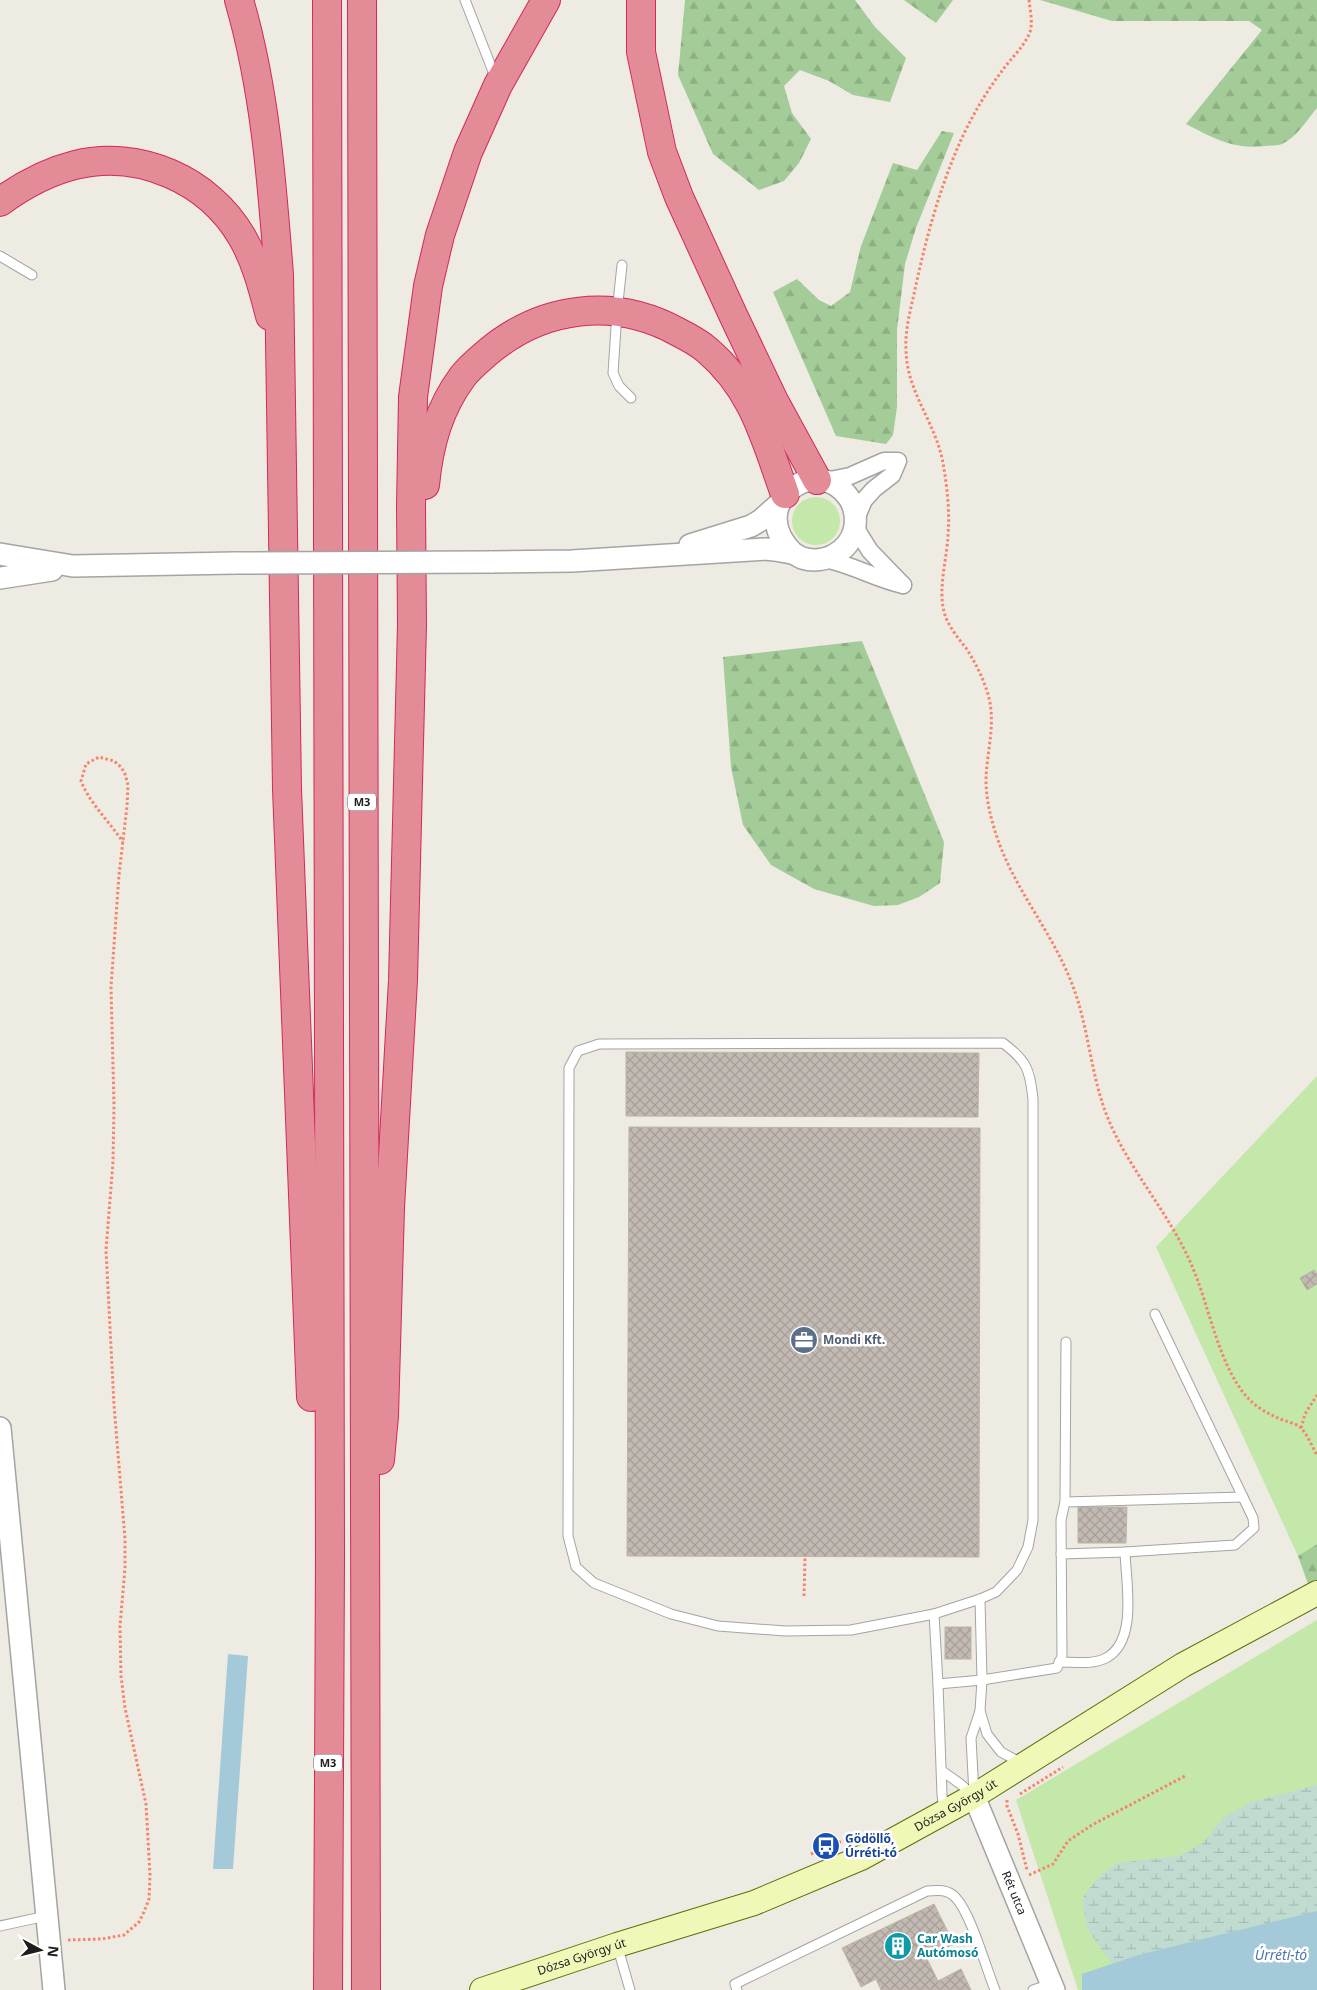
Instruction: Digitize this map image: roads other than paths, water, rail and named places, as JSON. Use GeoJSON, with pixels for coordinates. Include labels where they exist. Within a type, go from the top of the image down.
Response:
{"type":"FeatureCollection","features":[{"type":"Feature","properties":{"kind":"highway"},"geometry":{"type":"LineString","coordinates":[[239,0],[259,86],[268,148],[279,275],[287,790],[313,1448],[330,1558]]}},
{"type":"Feature","properties":{"kind":"highway","name":"M3"},"geometry":{"type":"LineString","coordinates":[[328,0],[330,1558],[328,1979]]}},
{"type":"Feature","properties":{"kind":"highway","name":"M3"},"geometry":{"type":"LineString","coordinates":[[362,0],[366,1990]]}},
{"type":"Feature","properties":{"kind":"highway"},"geometry":{"type":"LineString","coordinates":[[365,1604],[384,1416],[390,1208],[403,980],[412,625],[411,506],[413,397],[428,286],[440,235],[468,152],[498,85],[546,0]]}},
{"type":"Feature","properties":{"kind":"highway"},"geometry":{"type":"LineString","coordinates":[[641,0],[641,52],[662,152],[679,197],[774,401],[821,480]]}},
{"type":"Feature","properties":{"kind":"highway"},"geometry":{"type":"LineString","coordinates":[[0,202],[21,186],[37,178],[76,164],[124,162],[174,174],[186,180],[214,202],[231,221],[246,244],[255,266],[280,354]]}},
{"type":"Feature","properties":{"kind":"highway"},"geometry":{"type":"LineString","coordinates":[[412,625],[426,477],[437,420],[464,374],[494,347],[516,331],[536,322],[578,310],[617,312],[644,317],[667,326],[706,349],[737,381],[752,404],[782,499]]}},
{"type":"Feature","properties":{"kind":"main road","name":"Dózsa György út"},"geometry":{"type":"LineString","coordinates":[[482,1990],[617,1945],[754,1903],[861,1858],[944,1814],[1183,1665],[1317,1593]]}},
{"type":"Feature","properties":{"kind":"street"},"geometry":{"type":"LineString","coordinates":[[651,555],[751,526],[761,520],[794,486],[805,481],[850,476],[884,461],[898,461],[892,475],[874,489],[864,500],[855,523],[853,535],[844,548],[824,560]]}},
{"type":"Feature","properties":{"kind":"street"},"geometry":{"type":"LineString","coordinates":[[0,578],[73,566],[235,562],[572,561],[766,549],[793,553],[808,559],[841,563],[890,582],[903,585],[870,551],[855,523],[850,499],[835,484],[821,480]]}},
{"type":"Feature","properties":{"kind":"street"},"geometry":{"type":"LineString","coordinates":[[782,499],[775,517],[777,531],[783,544],[793,553]]}},
{"type":"Feature","properties":{"kind":"street"},"geometry":{"type":"LineString","coordinates":[[0,554],[73,566]]}},
{"type":"Feature","properties":{"kind":"street"},"geometry":{"type":"LineString","coordinates":[[0,1428],[54,1990]]}},
{"type":"Feature","properties":{"kind":"street","name":"Rét utca"},"geometry":{"type":"LineString","coordinates":[[974,1796],[1046,1988]]}},
{"type":"Feature","properties":{"kind":"lane"},"geometry":{"type":"LineString","coordinates":[[465,0],[498,85]]}},
{"type":"Feature","properties":{"kind":"lane"},"geometry":{"type":"LineString","coordinates":[[0,256],[32,276]]}},
{"type":"Feature","properties":{"kind":"lane"},"geometry":{"type":"LineString","coordinates":[[622,265],[617,312],[614,373],[619,386],[632,398]]}},
{"type":"Feature","properties":{"kind":"lane"},"geometry":{"type":"LineString","coordinates":[[599,1044],[1003,1044],[1019,1055],[1030,1075],[1033,1099],[1033,1520],[1028,1546],[1017,1570],[996,1592],[980,1600],[934,1614],[851,1630],[785,1631],[718,1626],[671,1614],[594,1583],[576,1567],[568,1536],[569,1088],[570,1068],[578,1052],[599,1044]]}},
{"type":"Feature","properties":{"kind":"lane"},"geometry":{"type":"LineString","coordinates":[[1061,1554],[1235,1545],[1254,1528],[1253,1518],[1154,1314]]}},
{"type":"Feature","properties":{"kind":"lane"},"geometry":{"type":"LineString","coordinates":[[938,1684],[982,1680],[1057,1668],[1062,1656],[1061,1520],[1065,1502],[1066,1342]]}},
{"type":"Feature","properties":{"kind":"lane"},"geometry":{"type":"LineString","coordinates":[[1065,1502],[1243,1498]]}},
{"type":"Feature","properties":{"kind":"lane"},"geometry":{"type":"LineString","coordinates":[[1059,1662],[1092,1662],[1105,1659],[1120,1645],[1128,1624],[1125,1552]]}},
{"type":"Feature","properties":{"kind":"lane"},"geometry":{"type":"LineString","coordinates":[[974,1796],[972,1738],[980,1711],[982,1680],[980,1600]]}},
{"type":"Feature","properties":{"kind":"lane"},"geometry":{"type":"LineString","coordinates":[[934,1614],[944,1814]]}},
{"type":"Feature","properties":{"kind":"lane"},"geometry":{"type":"LineString","coordinates":[[980,1711],[987,1734],[1001,1752],[1023,1765]]}},
{"type":"Feature","properties":{"kind":"lane"},"geometry":{"type":"LineString","coordinates":[[942,1771],[974,1796]]}},
{"type":"Feature","properties":{"kind":"lane"},"geometry":{"type":"LineString","coordinates":[[737,1990],[735,1984],[743,1980],[927,1891],[943,1890],[956,1897],[967,1916],[995,1990]]}},
{"type":"Feature","properties":{"kind":"lane"},"geometry":{"type":"LineString","coordinates":[[0,1926],[47,1916]]}},
{"type":"Feature","properties":{"kind":"lane"},"geometry":{"type":"LineString","coordinates":[[617,1945],[630,1990]]}},
{"type":"Feature","properties":{"kind":"water"},"geometry":{"type":"Polygon","coordinates":[[[228,1654],[248,1656],[233,1869],[213,1869],[228,1654]]]}},
{"type":"Feature","properties":{"kind":"water","name":"Úrréti-tó"},"geometry":{"type":"Polygon","coordinates":[[[1317,1911],[1317,1990],[1082,1990],[1082,1974],[1138,1955],[1317,1911]]]}},
{"type":"Feature","properties":{"kind":"place","name":"Mondi Kft."},"geometry":{"type":"Point","coordinates":[804,1340]}},
{"type":"Feature","properties":{"kind":"place","name":"Gödöllő, Úrréti-tó"},"geometry":{"type":"Point","coordinates":[826,1846]}},
{"type":"Feature","properties":{"kind":"place","name":"Car Wash Autómosó"},"geometry":{"type":"Point","coordinates":[898,1946]}}]}
